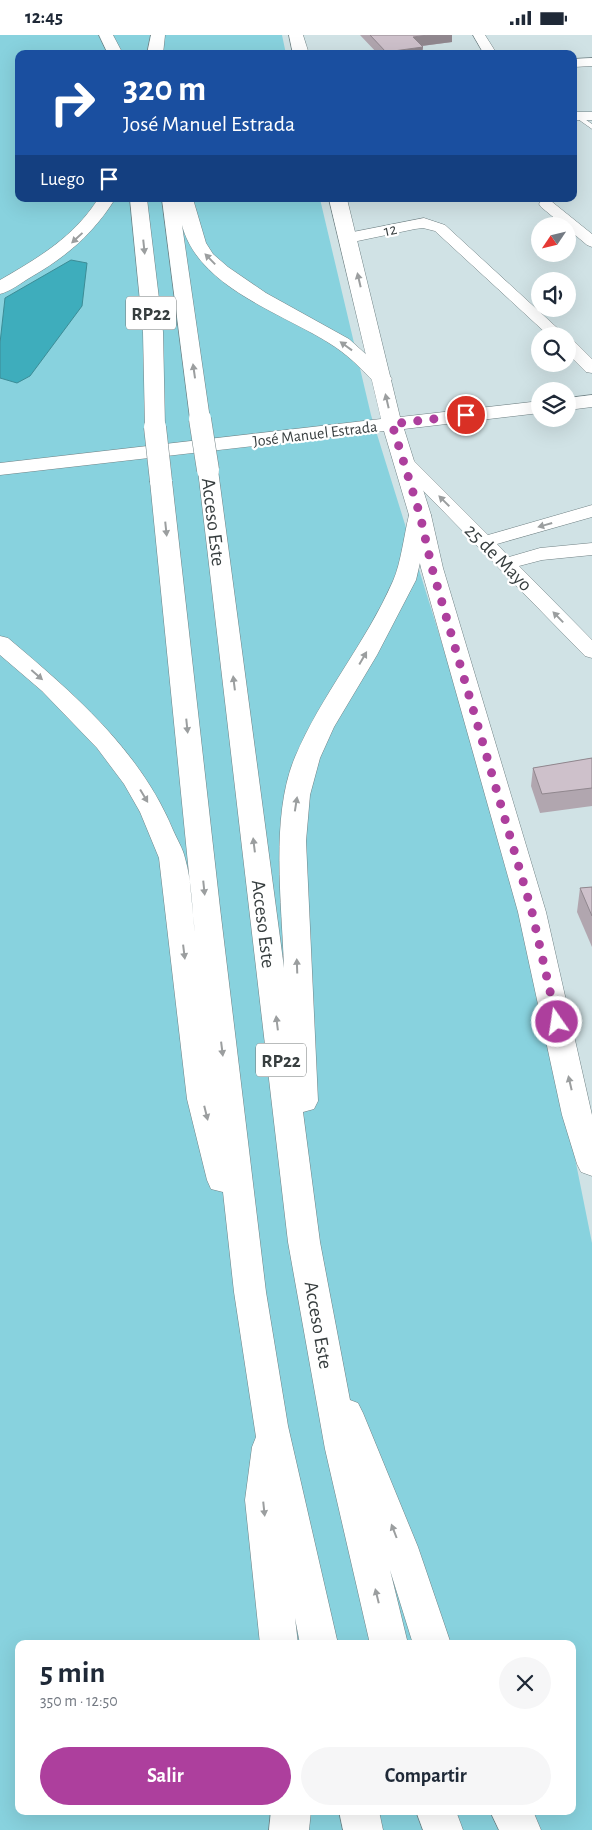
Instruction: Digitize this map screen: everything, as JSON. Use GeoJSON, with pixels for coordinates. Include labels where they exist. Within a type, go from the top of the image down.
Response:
{"type":"FeatureCollection","features":[{"type":"Feature","properties":{"kind":"main road"},"geometry":{"type":"LineString","coordinates":[[106,35],[114,50]]}},
{"type":"Feature","properties":{"kind":"main road"},"geometry":{"type":"LineString","coordinates":[[118,35],[120,50]]}},
{"type":"Feature","properties":{"kind":"main road"},"geometry":{"type":"LineString","coordinates":[[148,35],[150,50]]}},
{"type":"Feature","properties":{"kind":"main road"},"geometry":{"type":"LineString","coordinates":[[156,50],[158,35]]}},
{"type":"Feature","properties":{"kind":"main road"},"geometry":{"type":"LineString","coordinates":[[296,35],[300,50]]}},
{"type":"Feature","properties":{"kind":"main road"},"geometry":{"type":"LineString","coordinates":[[0,288],[75,241],[97,215],[104,202]]}},
{"type":"Feature","properties":{"kind":"main road","name":"RP22"},"geometry":{"type":"LineString","coordinates":[[138,202],[153,332],[155,427],[206,908],[250,1292],[271,1426],[318,1640]]}},
{"type":"Feature","properties":{"kind":"main road","name":"Acceso Este"},"geometry":{"type":"LineString","coordinates":[[170,202],[208,470],[304,1243],[342,1449],[387,1640]]}},
{"type":"Feature","properties":{"kind":"main road"},"geometry":{"type":"LineString","coordinates":[[186,202],[197,243],[206,256],[219,268],[250,290],[338,340],[359,356],[382,379]]}},
{"type":"Feature","properties":{"kind":"main road"},"geometry":{"type":"LineString","coordinates":[[339,202],[392,424],[405,462],[432,568],[532,912],[585,1112],[592,1164]]}},
{"type":"Feature","properties":{"kind":"main road"},"geometry":{"type":"LineString","coordinates":[[576,402],[592,401]]}},
{"type":"Feature","properties":{"kind":"main road","name":"José Manuel Estrada"},"geometry":{"type":"LineString","coordinates":[[0,469],[531,408]]}},
{"type":"Feature","properties":{"kind":"main road"},"geometry":{"type":"LineString","coordinates":[[304,1243],[303,1107],[293,841],[295,809],[307,758],[322,727],[365,655],[405,580],[420,515]]}},
{"type":"Feature","properties":{"kind":"main road"},"geometry":{"type":"LineString","coordinates":[[0,643],[56,692],[106,742],[135,781],[154,812],[172,858],[202,1099],[250,1292]]}},
{"type":"Feature","properties":{"kind":"main road"},"geometry":{"type":"LineString","coordinates":[[325,1364],[397,1538],[431,1640]]}},
{"type":"Feature","properties":{"kind":"main road"},"geometry":{"type":"LineString","coordinates":[[271,1426],[263,1500],[279,1640]]}},
{"type":"Feature","properties":{"kind":"main road"},"geometry":{"type":"LineString","coordinates":[[289,1830],[291,1815]]}},
{"type":"Feature","properties":{"kind":"main road"},"geometry":{"type":"LineString","coordinates":[[360,1815],[364,1830]]}},
{"type":"Feature","properties":{"kind":"main road"},"geometry":{"type":"LineString","coordinates":[[437,1815],[443,1830]]}},
{"type":"Feature","properties":{"kind":"main road"},"geometry":{"type":"LineString","coordinates":[[513,1815],[522,1830]]}},
{"type":"Feature","properties":{"kind":"street"},"geometry":{"type":"LineString","coordinates":[[479,35],[488,50]]}},
{"type":"Feature","properties":{"kind":"street"},"geometry":{"type":"LineString","coordinates":[[577,63],[592,62]]}},
{"type":"Feature","properties":{"kind":"street"},"geometry":{"type":"LineString","coordinates":[[577,116],[592,116]]}},
{"type":"Feature","properties":{"kind":"street"},"geometry":{"type":"LineString","coordinates":[[546,204],[592,242]]}},
{"type":"Feature","properties":{"kind":"street","name":"12"},"geometry":{"type":"LineString","coordinates":[[348,238],[415,224],[433,225],[447,233],[548,327]]}},
{"type":"Feature","properties":{"kind":"street"},"geometry":{"type":"LineString","coordinates":[[576,353],[592,368]]}},
{"type":"Feature","properties":{"kind":"street","name":"25 de Mayo"},"geometry":{"type":"LineString","coordinates":[[405,462],[592,652]]}},
{"type":"Feature","properties":{"kind":"street"},"geometry":{"type":"LineString","coordinates":[[484,542],[592,511]]}},
{"type":"Feature","properties":{"kind":"street"},"geometry":{"type":"LineString","coordinates":[[506,564],[540,554],[592,549]]}},
{"type":"Feature","properties":{"kind":"lane"},"geometry":{"type":"LineString","coordinates":[[577,117],[592,127]]}},
{"type":"Feature","properties":{"kind":"shaded area"},"geometry":{"type":"Polygon","coordinates":[[[0,35],[282,35],[285,50],[15,50],[15,202],[321,202],[371,415],[526,914],[592,1243],[592,1830],[0,1830],[0,35]]]}},
{"type":"Feature","properties":{"kind":"shaded area"},"geometry":{"type":"Polygon","coordinates":[[[71,260],[87,263],[82,306],[30,376],[17,383],[0,378],[0,343],[5,298],[71,260]]]}},
{"type":"Feature","properties":{"kind":"building"},"geometry":{"type":"Polygon","coordinates":[[[370,35],[428,35],[413,37],[423,47],[384,50],[370,35]]]}},
{"type":"Feature","properties":{"kind":"building"},"geometry":{"type":"Polygon","coordinates":[[[592,758],[592,788],[542,794],[533,768],[592,758]]]}},
{"type":"Feature","properties":{"kind":"building"},"geometry":{"type":"Polygon","coordinates":[[[592,887],[592,916],[580,888],[592,887]]]}},
{"type":"Feature","properties":{"kind":"route"},"geometry":{"type":"LineString","coordinates":[[466,415],[392,424],[405,462],[432,568],[532,912],[557,1022]]}}]}
